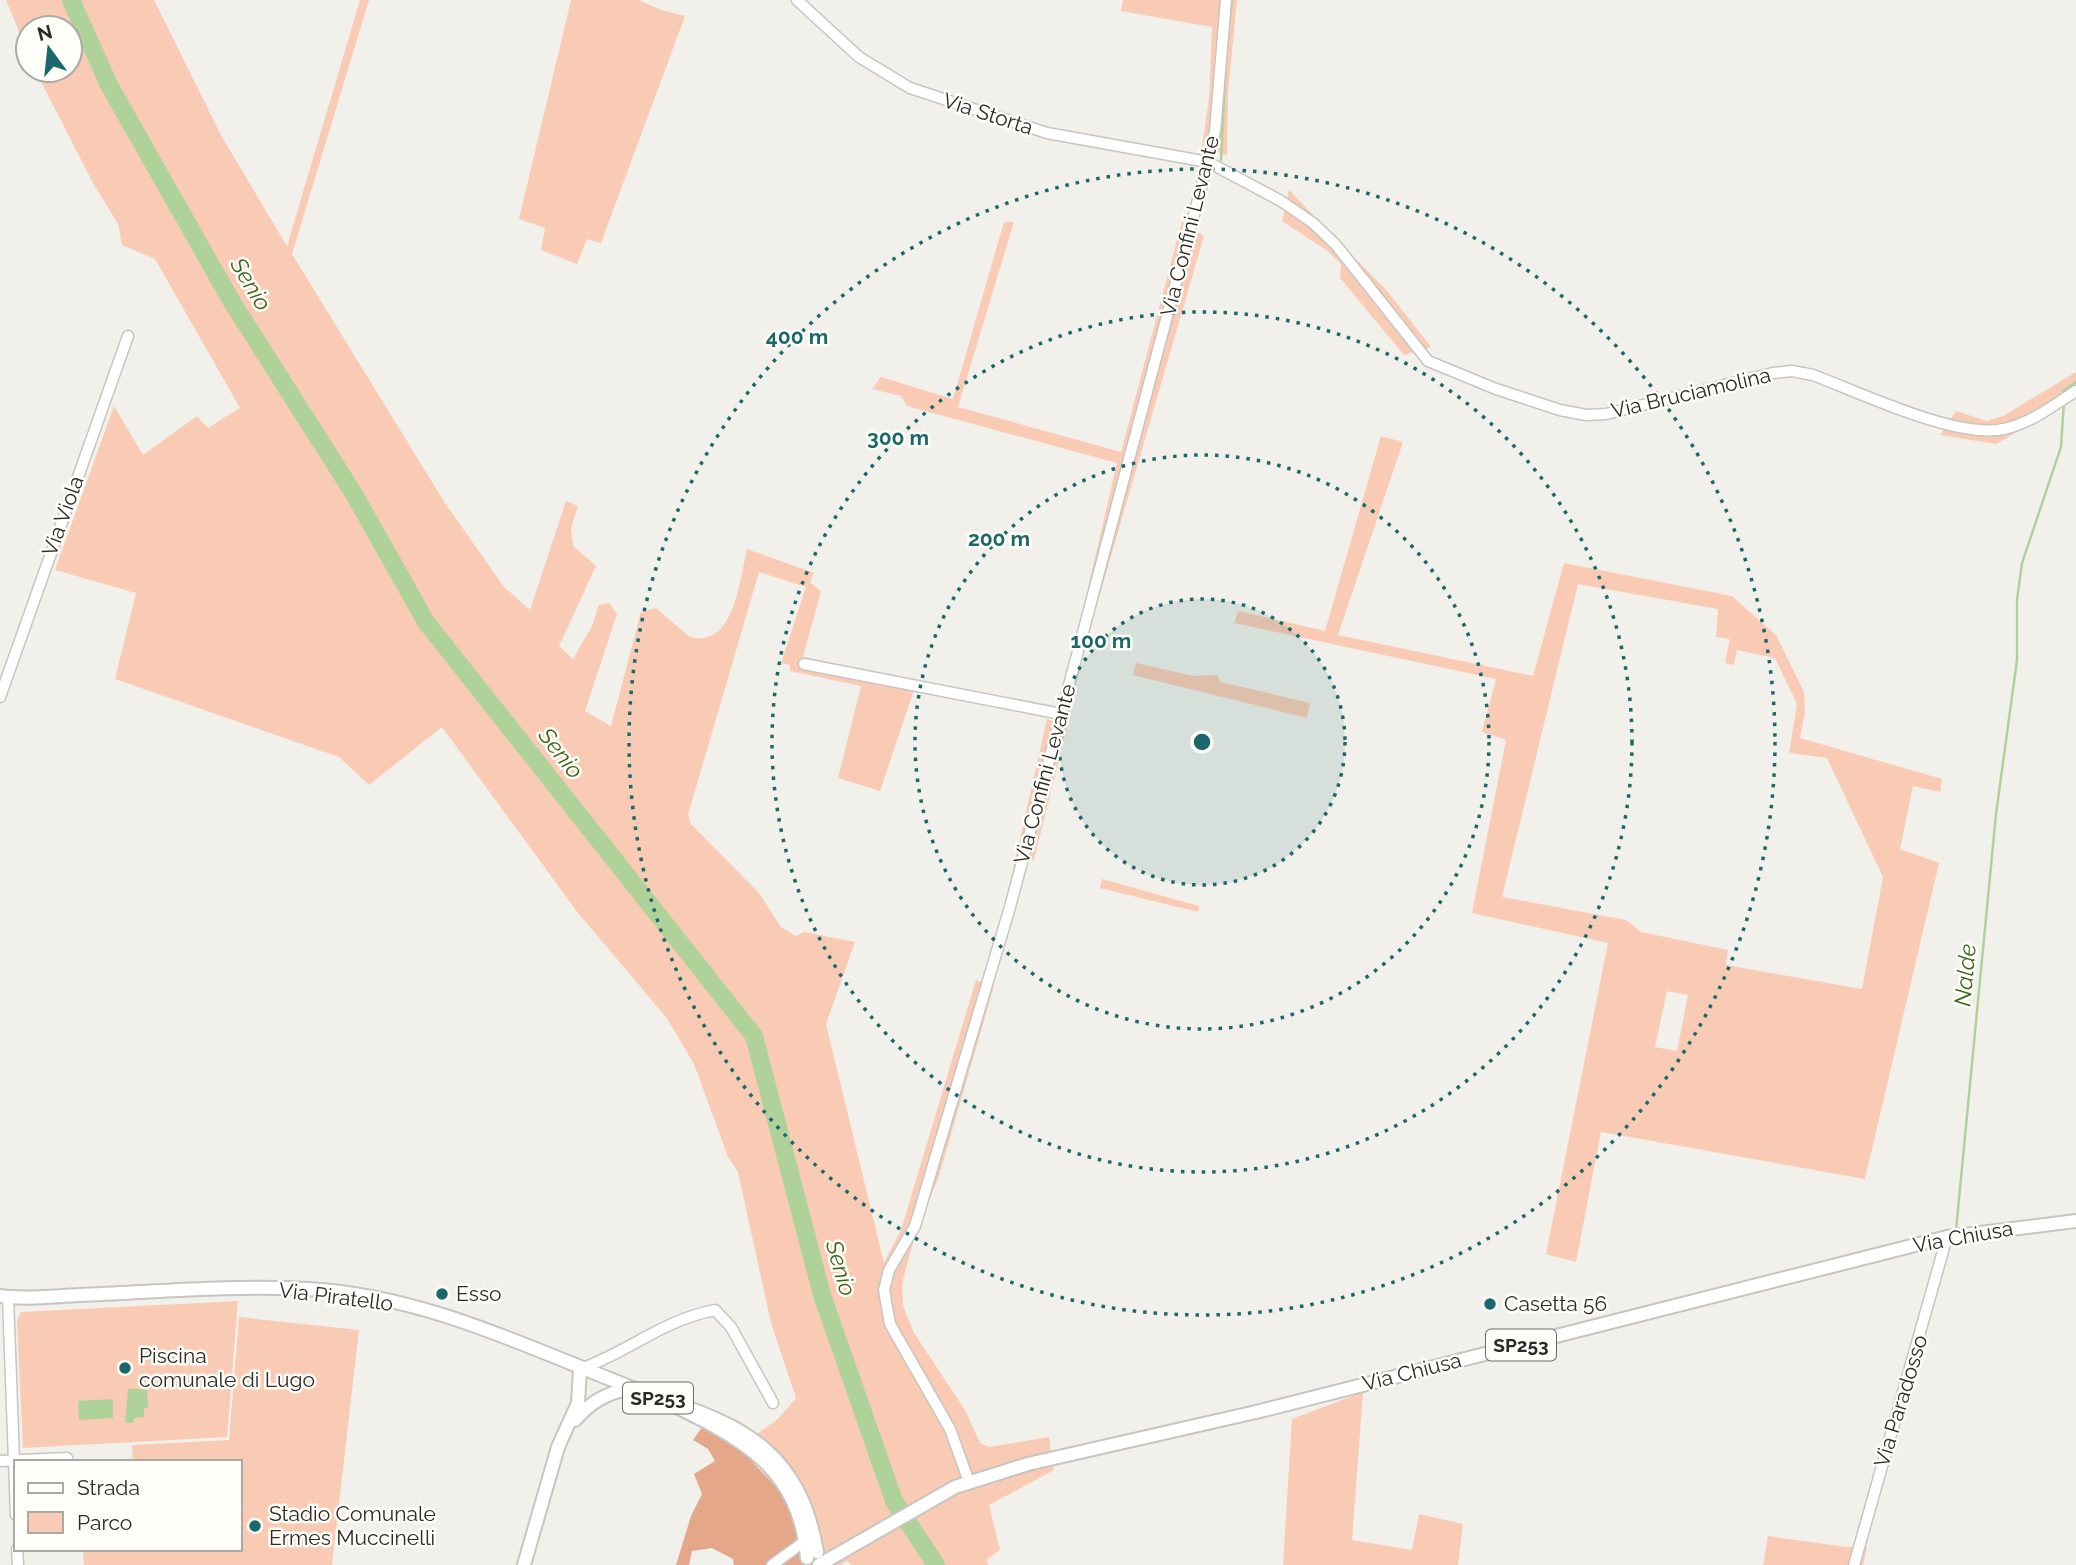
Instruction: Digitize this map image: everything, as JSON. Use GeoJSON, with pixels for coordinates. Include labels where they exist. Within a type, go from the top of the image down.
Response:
{"type":"FeatureCollection","features":[{"type":"Feature","properties":{"kind":"main road","name":"Via Chiusa"},"geometry":{"type":"LineString","coordinates":[[814,1558],[955,1487],[1028,1464],[1256,1412],[1947,1237],[2076,1221]]}},
{"type":"Feature","properties":{"kind":"main road","name":"Via Piratello"},"geometry":{"type":"LineString","coordinates":[[4,1297],[210,1287],[310,1289],[380,1299],[440,1315],[630,1388],[712,1415],[760,1444],[793,1483],[811,1522],[814,1558]]}},
{"type":"Feature","properties":{"kind":"main road","name":"SP253"},"geometry":{"type":"LineString","coordinates":[[524,1565],[558,1447],[578,1404],[580,1369]]}},
{"type":"Feature","properties":{"kind":"main road","name":"SP253"},"geometry":{"type":"LineString","coordinates":[[568,1428],[589,1403],[605,1394],[630,1388]]}},
{"type":"Feature","properties":{"kind":"main road","name":"Via Piratello"},"geometry":{"type":"LineString","coordinates":[[656,1397],[740,1439],[761,1458],[789,1494],[805,1541],[814,1558]]}},
{"type":"Feature","properties":{"kind":"street","name":"Via Storta"},"geometry":{"type":"LineString","coordinates":[[797,0],[859,57],[910,88],[1047,133],[1208,162]]}},
{"type":"Feature","properties":{"kind":"street","name":"Via Confini Levante"},"geometry":{"type":"LineString","coordinates":[[969,1482],[950,1429],[890,1324],[884,1290],[889,1270],[915,1226],[1010,906],[1208,162],[1215,131],[1226,0]]}},
{"type":"Feature","properties":{"kind":"street","name":"Via Bruciamolina"},"geometry":{"type":"LineString","coordinates":[[1208,162],[1281,201],[1313,223],[1336,245],[1428,361],[1496,389],[1560,410],[1586,415],[1606,414],[1773,373],[1792,371],[1813,375],[1938,422],[1981,431],[2005,429],[2032,419],[2076,391]]}},
{"type":"Feature","properties":{"kind":"street","name":"Via Viola"},"geometry":{"type":"LineString","coordinates":[[0,697],[128,336]]}},
{"type":"Feature","properties":{"kind":"street"},"geometry":{"type":"LineString","coordinates":[[804,664],[1061,714]]}},
{"type":"Feature","properties":{"kind":"street","name":"Via Paradosso"},"geometry":{"type":"LineString","coordinates":[[1854,1565],[1947,1237]]}},
{"type":"Feature","properties":{"kind":"street"},"geometry":{"type":"LineString","coordinates":[[4,1297],[14,1479]]}},
{"type":"Feature","properties":{"kind":"street"},"geometry":{"type":"LineString","coordinates":[[580,1369],[605,1360],[682,1317],[715,1311],[731,1327],[773,1403]]}},
{"type":"Feature","properties":{"kind":"street"},"geometry":{"type":"LineString","coordinates":[[31,1460],[66,1458]]}},
{"type":"Feature","properties":{"kind":"street"},"geometry":{"type":"LineString","coordinates":[[0,1461],[13,1461]]}},
{"type":"Feature","properties":{"kind":"street"},"geometry":{"type":"LineString","coordinates":[[772,1565],[805,1541]]}},
{"type":"Feature","properties":{"kind":"green space"},"geometry":{"type":"Polygon","coordinates":[[[6,0],[154,0],[222,137],[287,246],[360,0],[369,0],[292,254],[445,503],[504,587],[530,610],[566,501],[578,506],[571,528],[573,546],[596,566],[559,646],[573,659],[592,626],[599,605],[609,603],[617,614],[585,711],[611,726],[641,612],[656,608],[690,637],[705,638],[716,633],[726,622],[732,609],[747,549],[814,573],[810,582],[821,591],[803,657],[932,683],[929,693],[914,690],[880,791],[838,778],[861,686],[790,671],[790,665],[781,663],[806,587],[759,572],[688,815],[691,824],[759,893],[781,927],[796,936],[804,932],[855,942],[826,1024],[884,1263],[901,1230],[976,980],[994,986],[939,1176],[915,1235],[902,1284],[903,1306],[914,1333],[965,1410],[980,1443],[989,1447],[1049,1437],[1054,1470],[989,1505],[1000,1550],[986,1560],[989,1565],[851,1565],[847,1561],[841,1565],[802,1565],[793,1523],[773,1485],[745,1453],[709,1429],[736,1419],[757,1434],[778,1419],[796,1398],[771,1323],[738,1172],[728,1157],[694,1064],[666,1017],[578,913],[442,727],[369,785],[339,757],[115,679],[136,593],[55,570],[114,406],[143,455],[197,416],[208,428],[240,408],[155,259],[122,245],[118,224],[93,183],[42,84],[84,84],[84,14],[14,14],[14,19],[6,0]]]}},
{"type":"Feature","properties":{"kind":"green space"},"geometry":{"type":"Polygon","coordinates":[[[571,0],[639,0],[661,10],[685,16],[601,243],[587,239],[577,264],[541,250],[545,228],[519,219],[571,0]]]}},
{"type":"Feature","properties":{"kind":"green space"},"geometry":{"type":"Polygon","coordinates":[[[1123,0],[1237,0],[1228,93],[1227,156],[1202,146],[1209,99],[1212,27],[1121,11],[1123,0]]]}},
{"type":"Feature","properties":{"kind":"green space"},"geometry":{"type":"Polygon","coordinates":[[[1289,190],[1388,292],[1431,347],[1404,355],[1340,278],[1341,264],[1329,252],[1282,221],[1289,190]]]}},
{"type":"Feature","properties":{"kind":"green space"},"geometry":{"type":"Polygon","coordinates":[[[1182,221],[1204,236],[1100,594],[1088,588],[1117,463],[907,406],[901,396],[872,389],[881,377],[953,399],[1004,222],[1014,222],[958,407],[1121,452],[1182,221]]]}},
{"type":"Feature","properties":{"kind":"green space"},"geometry":{"type":"Polygon","coordinates":[[[2076,372],[2076,398],[1996,444],[1940,435],[1956,411],[1987,421],[2003,416],[2076,372]]]}},
{"type":"Feature","properties":{"kind":"green space"},"geometry":{"type":"Polygon","coordinates":[[[1381,436],[1403,442],[1338,635],[1533,676],[1564,563],[1732,596],[1776,635],[1804,692],[1805,712],[1800,738],[1942,779],[1940,792],[1913,786],[1900,849],[1939,863],[1865,1179],[1601,1132],[1576,1262],[1546,1254],[1608,943],[1472,913],[1506,740],[1482,732],[1496,679],[1234,623],[1238,611],[1325,631],[1381,436]],[[1578,584],[1502,897],[1626,920],[1641,932],[1728,950],[1726,965],[1862,989],[1883,877],[1827,758],[1789,753],[1797,704],[1775,658],[1737,650],[1734,665],[1725,663],[1730,639],[1716,637],[1718,609],[1578,584]],[[1667,991],[1655,1047],[1677,1051],[1688,995],[1667,991]]]}},
{"type":"Feature","properties":{"kind":"green space"},"geometry":{"type":"Polygon","coordinates":[[[1136,663],[1193,676],[1217,675],[1221,682],[1310,703],[1307,718],[1133,675],[1136,663]]]}},
{"type":"Feature","properties":{"kind":"green space"},"geometry":{"type":"Polygon","coordinates":[[[1047,719],[1067,727],[1034,860],[1014,865],[1047,719]]]}},
{"type":"Feature","properties":{"kind":"green space"},"geometry":{"type":"Polygon","coordinates":[[[1102,879],[1199,906],[1198,912],[1100,888],[1102,879]]]}},
{"type":"Feature","properties":{"kind":"green space","name":"Piscina comunale di Lugo"},"geometry":{"type":"Polygon","coordinates":[[[238,1301],[227,1437],[23,1448],[17,1321],[21,1312],[238,1301]]]}},
{"type":"Feature","properties":{"kind":"green space"},"geometry":{"type":"Polygon","coordinates":[[[239,1317],[359,1330],[332,1565],[84,1565],[83,1551],[242,1551],[242,1460],[133,1460],[132,1445],[229,1440],[239,1317]]]}},
{"type":"Feature","properties":{"kind":"green space"},"geometry":{"type":"Polygon","coordinates":[[[1363,1392],[1352,1540],[1412,1550],[1419,1514],[1463,1524],[1458,1565],[1283,1565],[1292,1419],[1363,1392]]]}},
{"type":"Feature","properties":{"kind":"green space"},"geometry":{"type":"Polygon","coordinates":[[[1768,1536],[1846,1547],[1867,1547],[1863,1565],[1763,1565],[1768,1536]]]}},
{"type":"Feature","properties":{"kind":"shaded area"},"geometry":{"type":"Polygon","coordinates":[[[128,1389],[147,1389],[148,1408],[144,1408],[144,1417],[134,1418],[133,1423],[125,1423],[128,1389]]]}},
{"type":"Feature","properties":{"kind":"shaded area"},"geometry":{"type":"Polygon","coordinates":[[[113,1399],[113,1418],[79,1420],[78,1401],[113,1399]]]}},
{"type":"Feature","properties":{"kind":"shaded area"},"geometry":{"type":"Polygon","coordinates":[[[702,1427],[733,1441],[790,1502],[799,1537],[802,1565],[734,1565],[733,1559],[712,1548],[692,1551],[689,1565],[676,1565],[691,1516],[702,1494],[694,1474],[715,1461],[708,1449],[693,1440],[702,1427]]]}},
{"type":"Feature","properties":{"kind":"waterway","name":"Senio"},"geometry":{"type":"LineString","coordinates":[[71,0],[109,85],[232,302],[354,494],[426,622],[754,1036],[822,1295],[894,1501],[936,1565]]}},
{"type":"Feature","properties":{"kind":"waterway"},"geometry":{"type":"LineString","coordinates":[[1228,31],[1232,0]]}},
{"type":"Feature","properties":{"kind":"waterway"},"geometry":{"type":"LineString","coordinates":[[1221,160],[1226,55]]}},
{"type":"Feature","properties":{"kind":"waterway","name":"Nalde"},"geometry":{"type":"LineString","coordinates":[[2063,394],[2063,391],[2076,382]]}},
{"type":"Feature","properties":{"kind":"waterway","name":"Nalde"},"geometry":{"type":"LineString","coordinates":[[1956,1230],[1996,814],[2017,660],[2017,600],[2022,563],[2061,447],[2064,401]]}},
{"type":"Feature","properties":{"kind":"waterway","name":"Nalde"},"geometry":{"type":"LineString","coordinates":[[1913,1339],[1940,1248]]}},
{"type":"Feature","properties":{"kind":"place","name":"Esso"},"geometry":{"type":"Point","coordinates":[442,1294]}},
{"type":"Feature","properties":{"kind":"place","name":"Casetta 56"},"geometry":{"type":"Point","coordinates":[1490,1304]}},
{"type":"Feature","properties":{"kind":"place","name":"Piscina comunale di Lugo"},"geometry":{"type":"Point","coordinates":[125,1368]}},
{"type":"Feature","properties":{"kind":"place","name":"Stadio Comunale Ermes Muccinelli"},"geometry":{"type":"Point","coordinates":[255,1526]}}]}
